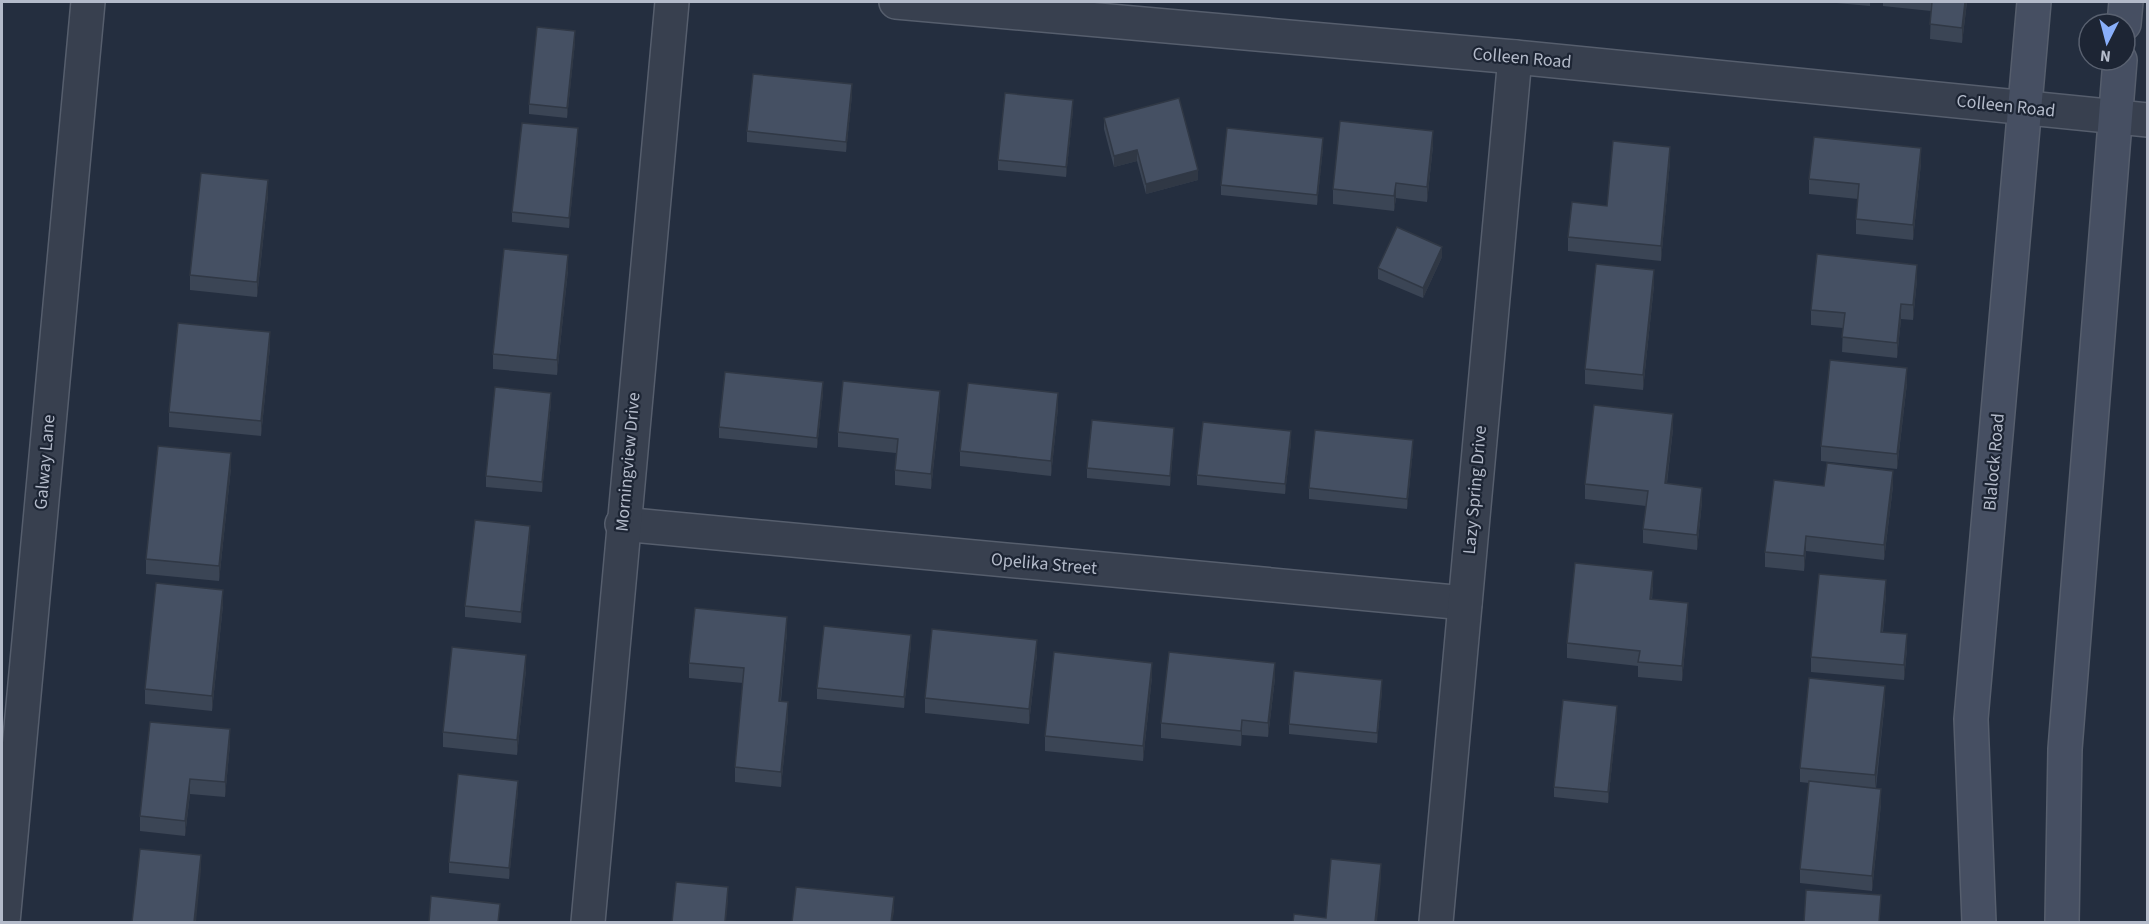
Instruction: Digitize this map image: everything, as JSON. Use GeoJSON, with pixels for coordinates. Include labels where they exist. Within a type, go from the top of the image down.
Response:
{"type":"FeatureCollection","features":[{"type":"Feature","properties":{"kind":"main road","name":"Blalock Road"},"geometry":{"type":"LineString","coordinates":[[1979,922],[1971,719],[2034,2]]}},
{"type":"Feature","properties":{"kind":"main road"},"geometry":{"type":"LineString","coordinates":[[2062,922],[2065,749],[2119,72]]}},
{"type":"Feature","properties":{"kind":"street","name":"Galway Lane"},"geometry":{"type":"LineString","coordinates":[[3,922],[88,2]]}},
{"type":"Feature","properties":{"kind":"street","name":"Morningview Drive"},"geometry":{"type":"LineString","coordinates":[[588,922],[622,524],[672,2]]}},
{"type":"Feature","properties":{"kind":"street","name":"Colleen Road"},"geometry":{"type":"LineString","coordinates":[[896,2],[1515,57],[2148,120]]}},
{"type":"Feature","properties":{"kind":"street","name":"Lazy Spring Drive"},"geometry":{"type":"LineString","coordinates":[[1436,922],[1515,57]]}},
{"type":"Feature","properties":{"kind":"street","name":"Opelika Street"},"geometry":{"type":"LineString","coordinates":[[622,524],[1465,603]]}},
{"type":"Feature","properties":{"kind":"building"},"geometry":{"type":"Polygon","coordinates":[[[1932,2],[1965,2],[1962,28],[1930,24],[1932,2]]]}},
{"type":"Feature","properties":{"kind":"building"},"geometry":{"type":"Polygon","coordinates":[[[537,27],[575,31],[567,108],[529,104],[537,27]]]}},
{"type":"Feature","properties":{"kind":"building"},"geometry":{"type":"Polygon","coordinates":[[[753,74],[852,84],[846,142],[747,131],[753,74]]]}},
{"type":"Feature","properties":{"kind":"building"},"geometry":{"type":"Polygon","coordinates":[[[1005,93],[1073,100],[1066,167],[998,160],[1005,93]]]}},
{"type":"Feature","properties":{"kind":"building"},"geometry":{"type":"Polygon","coordinates":[[[1179,98],[1198,170],[1146,184],[1137,150],[1114,156],[1104,118],[1179,98]]]}},
{"type":"Feature","properties":{"kind":"building"},"geometry":{"type":"Polygon","coordinates":[[[1340,121],[1433,131],[1427,187],[1396,183],[1394,196],[1333,189],[1340,121]]]}},
{"type":"Feature","properties":{"kind":"building"},"geometry":{"type":"Polygon","coordinates":[[[522,123],[578,128],[569,218],[512,212],[522,123]]]}},
{"type":"Feature","properties":{"kind":"building"},"geometry":{"type":"Polygon","coordinates":[[[1227,128],[1323,138],[1317,195],[1221,185],[1227,128]]]}},
{"type":"Feature","properties":{"kind":"building"},"geometry":{"type":"Polygon","coordinates":[[[1814,137],[1921,148],[1913,225],[1856,219],[1859,184],[1809,179],[1814,137]]]}},
{"type":"Feature","properties":{"kind":"building"},"geometry":{"type":"Polygon","coordinates":[[[1613,141],[1670,147],[1661,246],[1568,237],[1572,202],[1607,206],[1613,141]]]}},
{"type":"Feature","properties":{"kind":"building"},"geometry":{"type":"Polygon","coordinates":[[[201,173],[268,180],[257,282],[190,275],[201,173]]]}},
{"type":"Feature","properties":{"kind":"building"},"geometry":{"type":"Polygon","coordinates":[[[1397,227],[1442,247],[1423,288],[1378,268],[1397,227]]]}},
{"type":"Feature","properties":{"kind":"building"},"geometry":{"type":"Polygon","coordinates":[[[504,249],[568,255],[557,360],[493,354],[504,249]]]}},
{"type":"Feature","properties":{"kind":"building"},"geometry":{"type":"Polygon","coordinates":[[[1817,254],[1917,265],[1913,305],[1901,304],[1897,343],[1842,337],[1845,313],[1811,310],[1817,254]]]}},
{"type":"Feature","properties":{"kind":"building"},"geometry":{"type":"Polygon","coordinates":[[[1596,264],[1654,270],[1643,375],[1585,369],[1596,264]]]}},
{"type":"Feature","properties":{"kind":"building"},"geometry":{"type":"Polygon","coordinates":[[[178,323],[270,332],[261,421],[169,412],[178,323]]]}},
{"type":"Feature","properties":{"kind":"building"},"geometry":{"type":"Polygon","coordinates":[[[1830,360],[1907,368],[1897,454],[1821,446],[1830,360]]]}},
{"type":"Feature","properties":{"kind":"building"},"geometry":{"type":"Polygon","coordinates":[[[725,372],[823,382],[817,438],[719,427],[725,372]]]}},
{"type":"Feature","properties":{"kind":"building"},"geometry":{"type":"Polygon","coordinates":[[[843,381],[940,391],[931,474],[895,470],[898,439],[838,432],[843,381]]]}},
{"type":"Feature","properties":{"kind":"building"},"geometry":{"type":"Polygon","coordinates":[[[968,383],[1058,393],[1051,461],[960,451],[968,383]]]}},
{"type":"Feature","properties":{"kind":"building"},"geometry":{"type":"Polygon","coordinates":[[[495,387],[551,393],[542,482],[486,476],[495,387]]]}},
{"type":"Feature","properties":{"kind":"building"},"geometry":{"type":"Polygon","coordinates":[[[1594,405],[1673,414],[1665,483],[1702,488],[1697,535],[1643,529],[1648,491],[1585,484],[1594,405]]]}},
{"type":"Feature","properties":{"kind":"building"},"geometry":{"type":"Polygon","coordinates":[[[1092,420],[1174,428],[1170,476],[1087,468],[1092,420]]]}},
{"type":"Feature","properties":{"kind":"building"},"geometry":{"type":"Polygon","coordinates":[[[1203,422],[1291,431],[1285,484],[1197,475],[1203,422]]]}},
{"type":"Feature","properties":{"kind":"building"},"geometry":{"type":"Polygon","coordinates":[[[1315,430],[1413,440],[1407,499],[1309,488],[1315,430]]]}},
{"type":"Feature","properties":{"kind":"building"},"geometry":{"type":"Polygon","coordinates":[[[158,446],[231,453],[219,566],[146,559],[158,446]]]}},
{"type":"Feature","properties":{"kind":"building"},"geometry":{"type":"Polygon","coordinates":[[[1827,463],[1893,471],[1884,545],[1806,536],[1804,556],[1765,552],[1774,480],[1824,486],[1827,463]]]}},
{"type":"Feature","properties":{"kind":"building"},"geometry":{"type":"Polygon","coordinates":[[[475,520],[530,526],[521,612],[465,606],[475,520]]]}},
{"type":"Feature","properties":{"kind":"building"},"geometry":{"type":"Polygon","coordinates":[[[1575,563],[1653,571],[1650,599],[1688,603],[1682,666],[1638,662],[1640,651],[1567,643],[1575,563]]]}},
{"type":"Feature","properties":{"kind":"building"},"geometry":{"type":"Polygon","coordinates":[[[1819,574],[1886,580],[1881,632],[1907,634],[1904,665],[1811,657],[1819,574]]]}},
{"type":"Feature","properties":{"kind":"building"},"geometry":{"type":"Polygon","coordinates":[[[156,583],[223,590],[212,696],[145,689],[156,583]]]}},
{"type":"Feature","properties":{"kind":"building"},"geometry":{"type":"Polygon","coordinates":[[[695,608],[787,617],[779,701],[788,702],[781,772],[735,767],[744,668],[689,663],[695,608]]]}},
{"type":"Feature","properties":{"kind":"building"},"geometry":{"type":"Polygon","coordinates":[[[824,626],[911,635],[904,697],[817,688],[824,626]]]}},
{"type":"Feature","properties":{"kind":"building"},"geometry":{"type":"Polygon","coordinates":[[[932,629],[1037,640],[1029,709],[925,698],[932,629]]]}},
{"type":"Feature","properties":{"kind":"building"},"geometry":{"type":"Polygon","coordinates":[[[452,647],[526,655],[517,740],[443,732],[452,647]]]}},
{"type":"Feature","properties":{"kind":"building"},"geometry":{"type":"Polygon","coordinates":[[[1054,652],[1152,663],[1143,746],[1045,736],[1054,652]]]}},
{"type":"Feature","properties":{"kind":"building"},"geometry":{"type":"Polygon","coordinates":[[[1169,652],[1275,663],[1268,723],[1242,720],[1241,731],[1161,723],[1169,652]]]}},
{"type":"Feature","properties":{"kind":"building"},"geometry":{"type":"Polygon","coordinates":[[[1294,671],[1382,680],[1377,733],[1289,724],[1294,671]]]}},
{"type":"Feature","properties":{"kind":"building"},"geometry":{"type":"Polygon","coordinates":[[[1809,678],[1885,686],[1875,775],[1800,768],[1809,678]]]}},
{"type":"Feature","properties":{"kind":"building"},"geometry":{"type":"Polygon","coordinates":[[[1563,700],[1617,706],[1608,792],[1554,787],[1563,700]]]}},
{"type":"Feature","properties":{"kind":"building"},"geometry":{"type":"Polygon","coordinates":[[[150,722],[230,729],[225,782],[190,779],[185,821],[140,816],[150,722]]]}},
{"type":"Feature","properties":{"kind":"building"},"geometry":{"type":"Polygon","coordinates":[[[458,774],[518,781],[509,868],[449,862],[458,774]]]}},
{"type":"Feature","properties":{"kind":"building"},"geometry":{"type":"Polygon","coordinates":[[[1809,781],[1881,789],[1872,876],[1800,869],[1809,781]]]}},
{"type":"Feature","properties":{"kind":"building"},"geometry":{"type":"Polygon","coordinates":[[[140,849],[201,855],[194,922],[132,922],[140,849]]]}},
{"type":"Feature","properties":{"kind":"building"},"geometry":{"type":"Polygon","coordinates":[[[1331,859],[1381,864],[1375,922],[1293,922],[1294,914],[1326,918],[1331,859]]]}},
{"type":"Feature","properties":{"kind":"building"},"geometry":{"type":"Polygon","coordinates":[[[676,882],[728,887],[725,921],[743,922],[672,922],[676,882]]]}},
{"type":"Feature","properties":{"kind":"building"},"geometry":{"type":"Polygon","coordinates":[[[796,887],[894,897],[891,922],[792,922],[796,887]]]}},
{"type":"Feature","properties":{"kind":"building"},"geometry":{"type":"Polygon","coordinates":[[[1806,890],[1881,895],[1879,922],[1804,922],[1806,890]]]}},
{"type":"Feature","properties":{"kind":"building"},"geometry":{"type":"Polygon","coordinates":[[[431,896],[500,904],[498,922],[429,922],[431,896]]]}}]}
